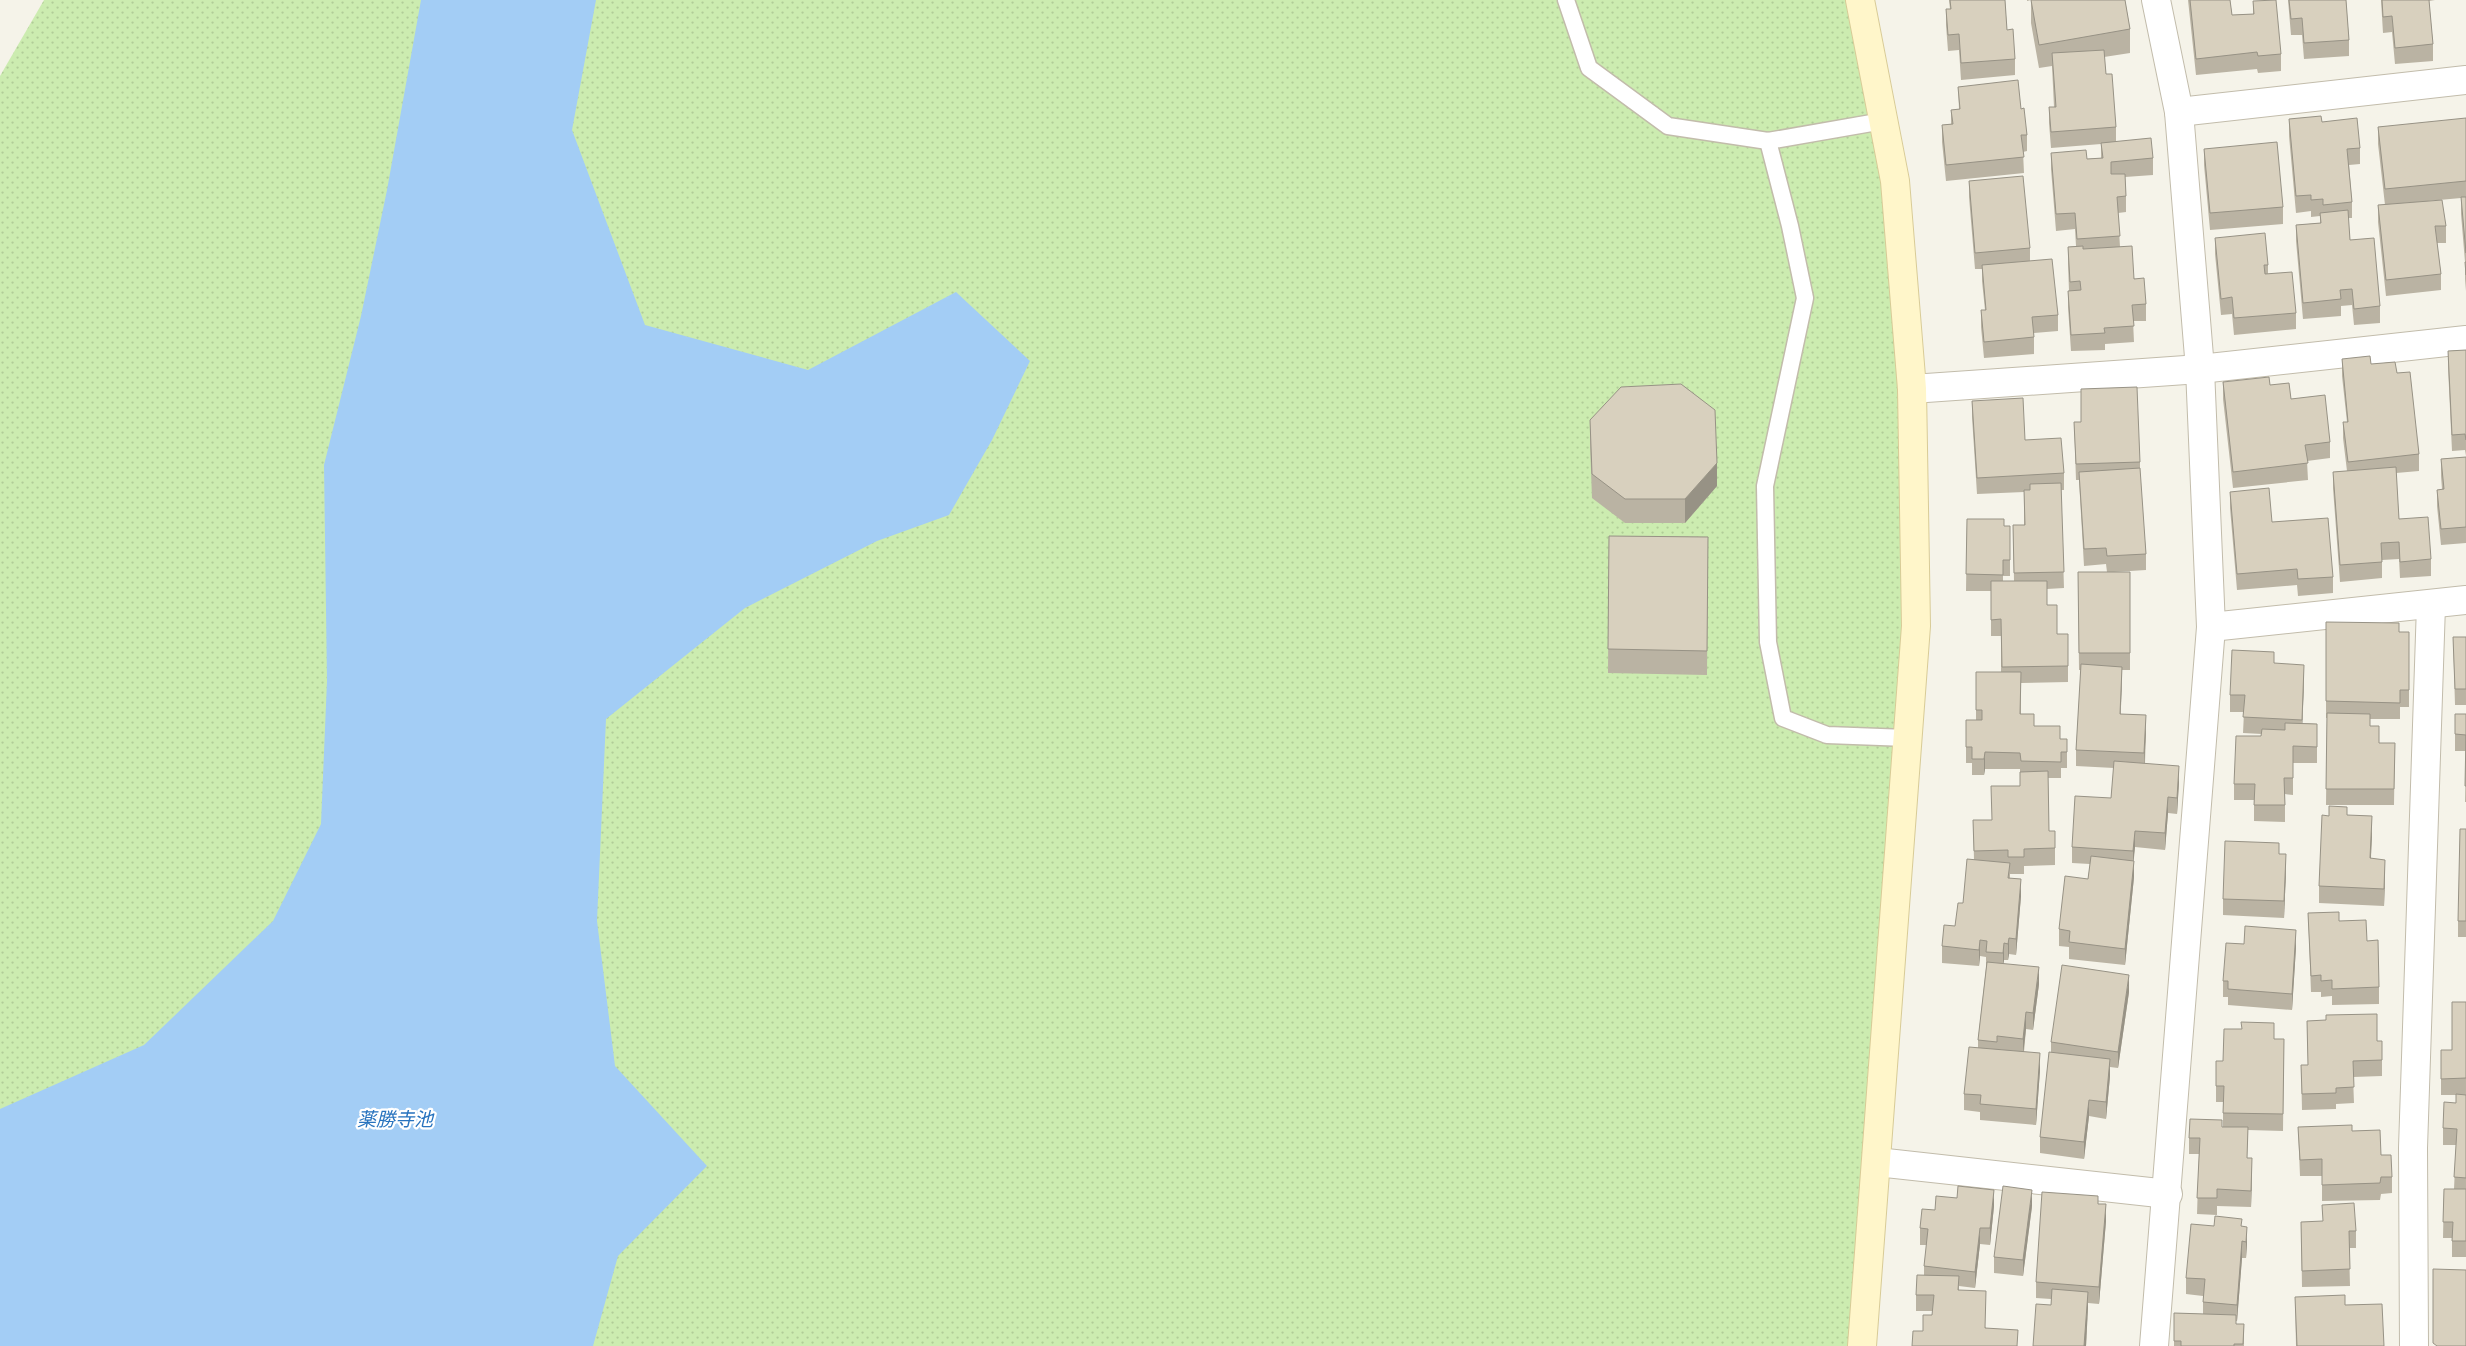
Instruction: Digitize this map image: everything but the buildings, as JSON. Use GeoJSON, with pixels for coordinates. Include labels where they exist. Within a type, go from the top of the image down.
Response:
{"type":"FeatureCollection","features":[{"type":"Feature","properties":{"kind":"street"},"geometry":{"type":"LineString","coordinates":[[1860,0],[1895,181],[1912,389],[1916,626],[1862,1346]]}},
{"type":"Feature","properties":{"kind":"street"},"geometry":{"type":"LineString","coordinates":[[2154,1346],[2168,1194],[2211,627],[2200,369],[2179,112],[2156,0]]}},
{"type":"Feature","properties":{"kind":"street"},"geometry":{"type":"LineString","coordinates":[[2179,112],[2466,80]]}},
{"type":"Feature","properties":{"kind":"street"},"geometry":{"type":"LineString","coordinates":[[1912,389],[2200,369],[2466,340]]}},
{"type":"Feature","properties":{"kind":"street"},"geometry":{"type":"LineString","coordinates":[[2211,627],[2466,600]]}},
{"type":"Feature","properties":{"kind":"street"},"geometry":{"type":"LineString","coordinates":[[2414,1346],[2413,1148],[2431,605]]}},
{"type":"Feature","properties":{"kind":"street"},"geometry":{"type":"LineString","coordinates":[[1877,1162],[2168,1194]]}},
{"type":"Feature","properties":{"kind":"lane"},"geometry":{"type":"LineString","coordinates":[[1566,0],[1589,68],[1668,126],[1768,141],[1883,121]]}},
{"type":"Feature","properties":{"kind":"lane"},"geometry":{"type":"LineString","coordinates":[[1768,141],[1790,226],[1805,298],[1765,486],[1768,642],[1783,718],[1827,734],[1908,738]]}},
{"type":"Feature","properties":{"kind":"green space"},"geometry":{"type":"Polygon","coordinates":[[[44,0],[1862,0],[1918,411],[1862,1346],[0,1346],[0,76],[44,0]]]}},
{"type":"Feature","properties":{"kind":"water","name":"薬勝寺池"},"geometry":{"type":"Polygon","coordinates":[[[421,0],[596,0],[572,130],[645,325],[808,370],[956,292],[1030,361],[992,440],[949,515],[877,541],[745,608],[606,719],[597,921],[615,1066],[707,1166],[618,1256],[593,1346],[0,1346],[0,1109],[144,1045],[273,921],[321,824],[327,681],[324,465],[361,316],[387,190],[421,0]]]}}]}
